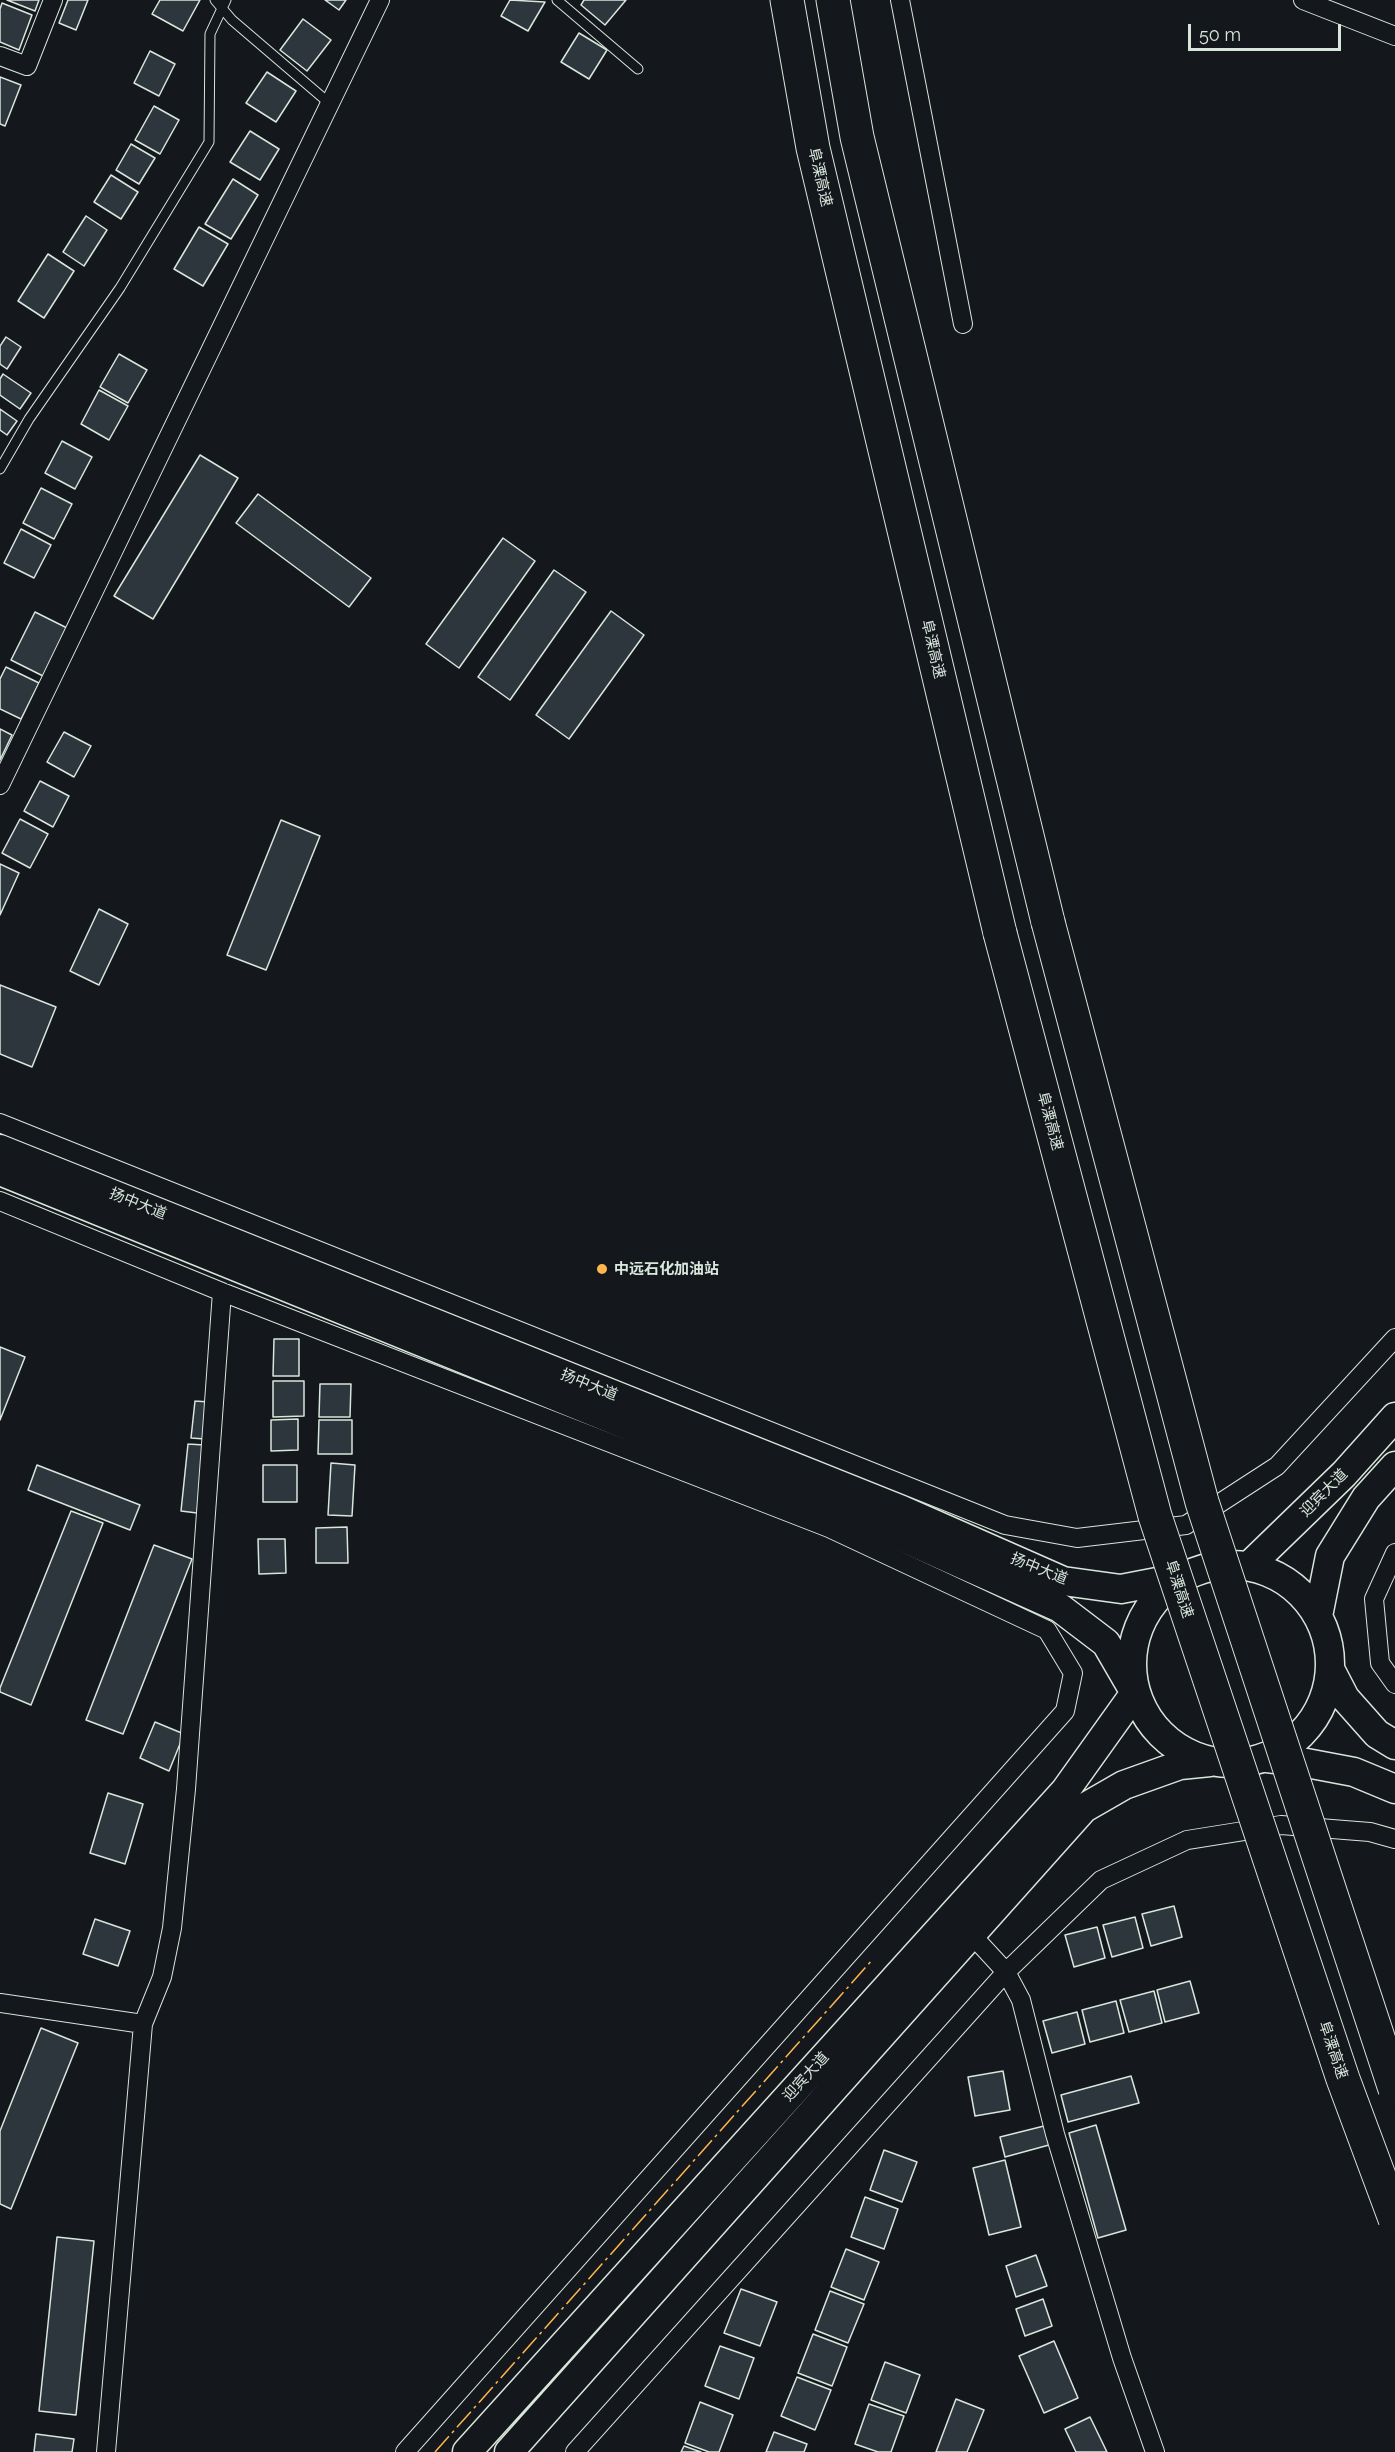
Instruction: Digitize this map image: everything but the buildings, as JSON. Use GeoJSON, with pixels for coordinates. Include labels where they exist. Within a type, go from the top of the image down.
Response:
{"type":"FeatureCollection","features":[{"type":"Feature","properties":{"kind":"highway","name":"阜溧高速"},"geometry":{"type":"LineString","coordinates":[[787,0],[813,148],[1000,933],[1155,1516],[1343,2079],[1395,2219]]}},
{"type":"Feature","properties":{"kind":"highway"},"geometry":{"type":"LineString","coordinates":[[833,0],[857,137],[1048,922],[1202,1502],[1395,2089]]}},
{"type":"Feature","properties":{"kind":"main road","name":"扬中大道"},"geometry":{"type":"LineString","coordinates":[[0,1149],[903,1510],[1063,1581],[1121,1590],[1183,1577]]}},
{"type":"Feature","properties":{"kind":"main road","name":"扬中大道"},"geometry":{"type":"LineString","coordinates":[[0,1171],[866,1522],[1060,1608],[1106,1643],[1135,1694]]}},
{"type":"Feature","properties":{"kind":"main road","name":"迎宾大道"},"geometry":{"type":"LineString","coordinates":[[1249,1566],[1344,1474],[1395,1417]]}},
{"type":"Feature","properties":{"kind":"main road"},"geometry":{"type":"LineString","coordinates":[[1318,1616],[1330,1556],[1366,1498],[1395,1466]]}},
{"type":"Feature","properties":{"kind":"main road"},"geometry":{"type":"LineString","coordinates":[[1215,1566],[1249,1566],[1281,1578],[1302,1594],[1318,1616],[1328,1642],[1330,1668],[1325,1697],[1311,1723],[1290,1744],[1264,1758],[1238,1764],[1210,1762],[1185,1753],[1163,1738],[1146,1718],[1135,1694],[1131,1660],[1138,1627],[1156,1598],[1183,1577],[1215,1566]]}},
{"type":"Feature","properties":{"kind":"main road"},"geometry":{"type":"LineString","coordinates":[[1330,1668],[1345,1698],[1377,1734],[1395,1745]]}},
{"type":"Feature","properties":{"kind":"main road","name":"迎宾大道"},"geometry":{"type":"LineString","coordinates":[[467,2452],[1065,1791],[1135,1694]]}},
{"type":"Feature","properties":{"kind":"main road"},"geometry":{"type":"LineString","coordinates":[[1264,1758],[1354,1772],[1395,1789]]}},
{"type":"Feature","properties":{"kind":"main road","name":"迎宾大道"},"geometry":{"type":"LineString","coordinates":[[509,2452],[1084,1808],[1124,1785],[1180,1765],[1210,1762]]}},
{"type":"Feature","properties":{"kind":"street"},"geometry":{"type":"LineString","coordinates":[[0,56],[27,66],[53,0]]}},
{"type":"Feature","properties":{"kind":"street"},"geometry":{"type":"LineString","coordinates":[[0,785],[380,0]]}},
{"type":"Feature","properties":{"kind":"street"},"geometry":{"type":"LineString","coordinates":[[900,0],[963,324]]}},
{"type":"Feature","properties":{"kind":"street"},"geometry":{"type":"LineString","coordinates":[[1303,0],[1395,36]]}},
{"type":"Feature","properties":{"kind":"street"},"geometry":{"type":"LineString","coordinates":[[0,1123],[1005,1525],[1077,1538],[1186,1525],[1277,1466],[1395,1338]]}},
{"type":"Feature","properties":{"kind":"street"},"geometry":{"type":"LineString","coordinates":[[0,1201],[222,1292],[829,1528],[1047,1630],[1073,1672],[1065,1711],[405,2452]]}},
{"type":"Feature","properties":{"kind":"street"},"geometry":{"type":"LineString","coordinates":[[106,2452],[143,2024],[162,1977],[172,1928],[186,1789],[222,1292]]}},
{"type":"Feature","properties":{"kind":"street"},"geometry":{"type":"LineString","coordinates":[[1395,1553],[1374,1599],[1380,1663],[1395,1684]]}},
{"type":"Feature","properties":{"kind":"street"},"geometry":{"type":"LineString","coordinates":[[575,2452],[1006,1972],[1101,1880],[1187,1840],[1281,1825],[1370,1832],[1395,1839]]}},
{"type":"Feature","properties":{"kind":"street"},"geometry":{"type":"LineString","coordinates":[[972,1935],[1006,1972],[1022,2000],[1058,2145],[1122,2358],[1155,2452]]}},
{"type":"Feature","properties":{"kind":"street"},"geometry":{"type":"LineString","coordinates":[[0,2003],[143,2024]]}},
{"type":"Feature","properties":{"kind":"lane"},"geometry":{"type":"LineString","coordinates":[[557,0],[638,69]]}},
{"type":"Feature","properties":{"kind":"lane"},"geometry":{"type":"LineString","coordinates":[[221,2],[232,20],[329,103]]}},
{"type":"Feature","properties":{"kind":"lane"},"geometry":{"type":"LineString","coordinates":[[0,469],[29,419],[120,288],[209,142],[210,34],[221,2]]}},
{"type":"Feature","properties":{"kind":"power"},"geometry":{"type":"LineString","coordinates":[[435,2452],[873,1959]]}},
{"type":"Feature","properties":{"kind":"place","name":"中远石化加油站"},"geometry":{"type":"Point","coordinates":[602,1269]}}]}
